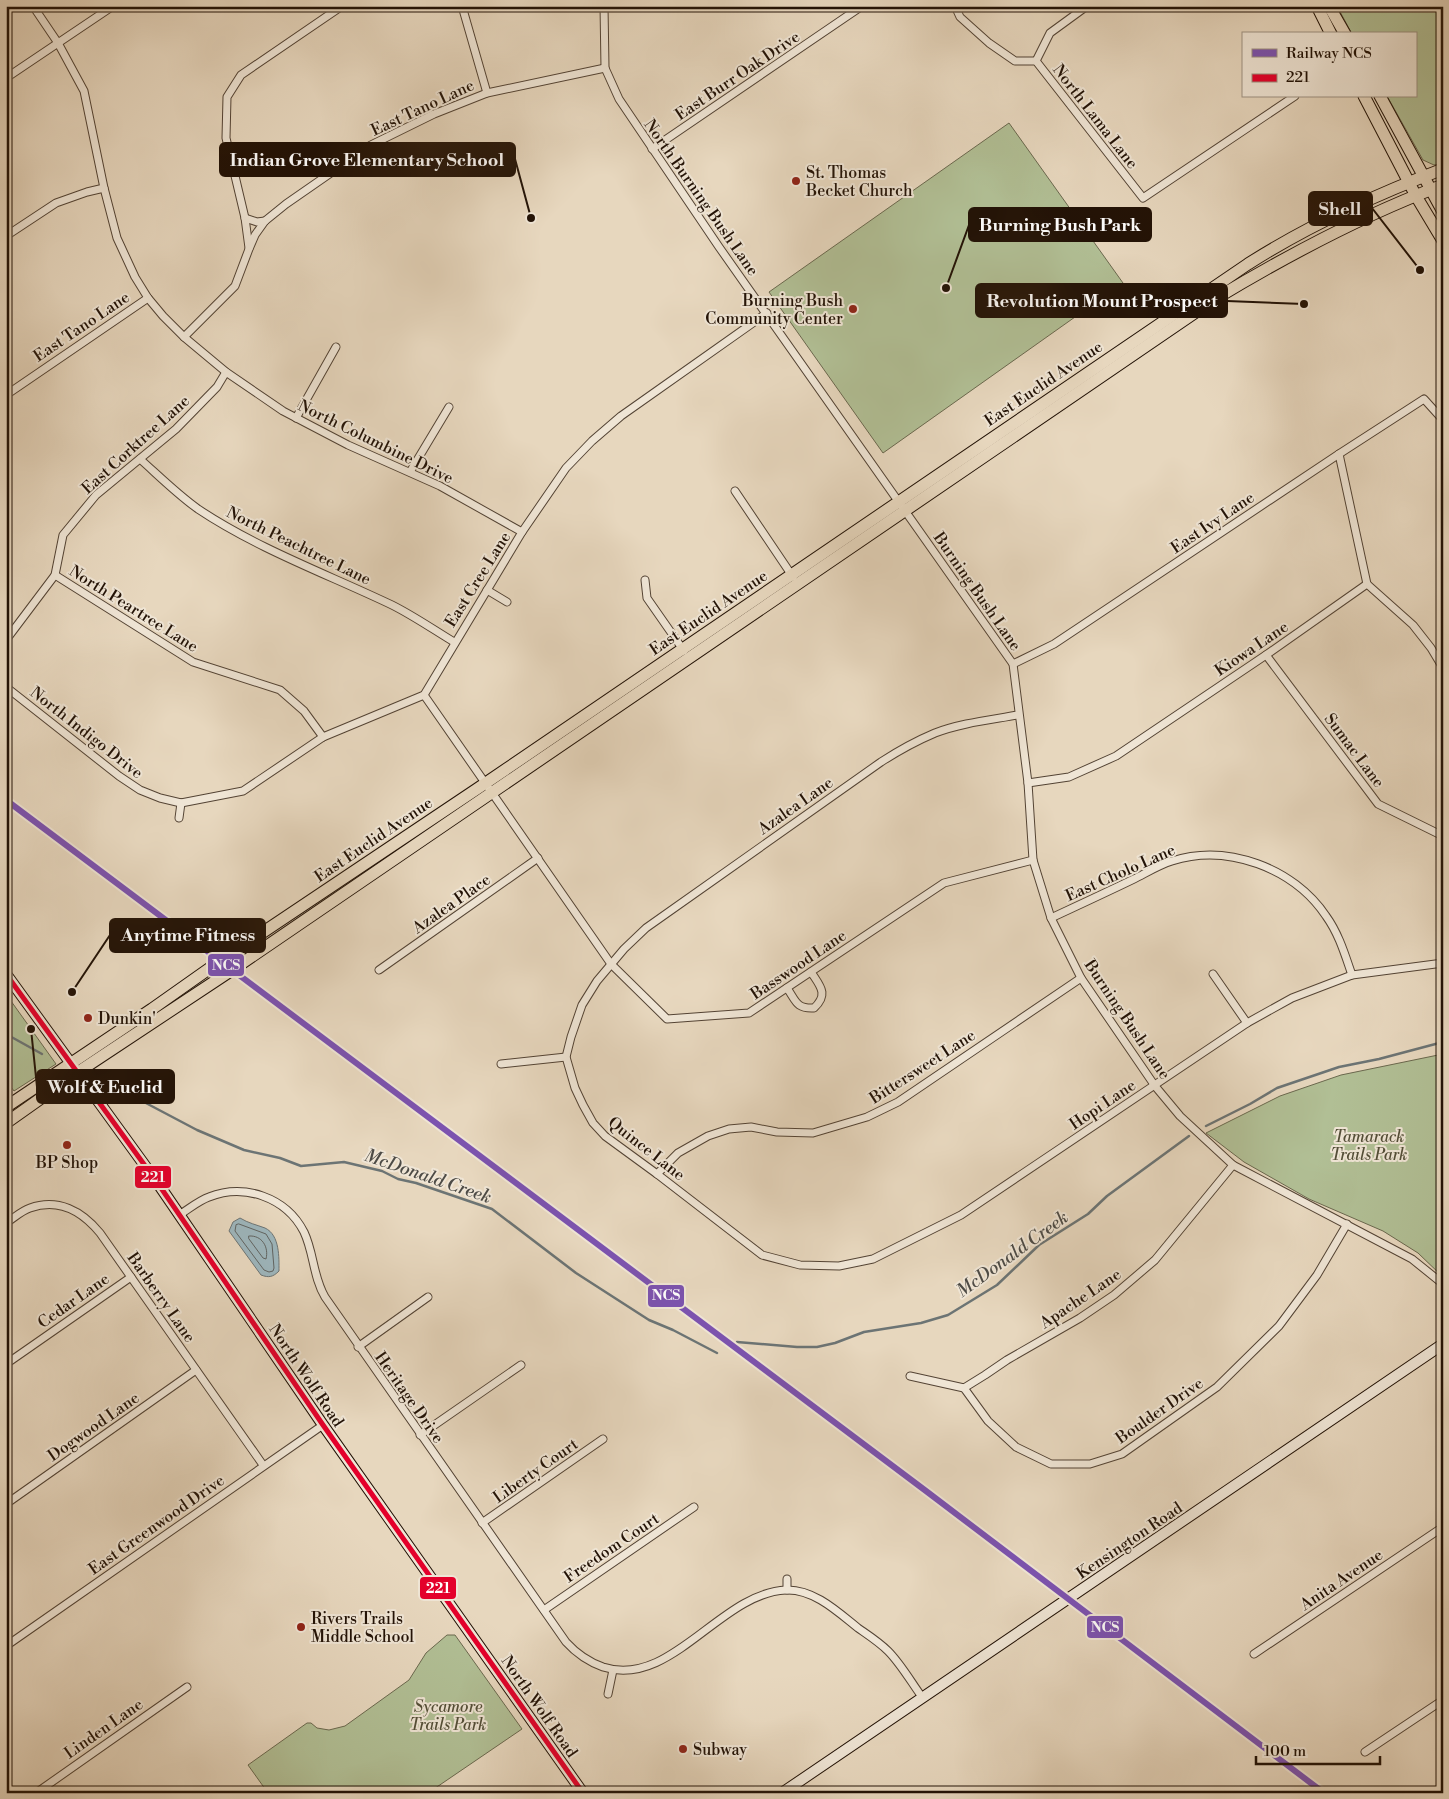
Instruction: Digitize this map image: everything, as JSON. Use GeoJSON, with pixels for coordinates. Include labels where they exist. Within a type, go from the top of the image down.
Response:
{"type":"FeatureCollection","features":[{"type":"Feature","properties":{"kind":"main road"},"geometry":{"type":"LineString","coordinates":[[1317,6],[1330,32]]}},
{"type":"Feature","properties":{"kind":"main road"},"geometry":{"type":"LineString","coordinates":[[1330,6],[1344,32]]}},
{"type":"Feature","properties":{"kind":"main road"},"geometry":{"type":"LineString","coordinates":[[1365,98],[1416,196],[1443,241]]}},
{"type":"Feature","properties":{"kind":"main road"},"geometry":{"type":"LineString","coordinates":[[1381,98],[1443,212]]}},
{"type":"Feature","properties":{"kind":"main road","name":"East Euclid Avenue"},"geometry":{"type":"LineString","coordinates":[[6,1107],[232,970],[489,787],[902,506],[1272,248],[1339,213],[1443,169]]}},
{"type":"Feature","properties":{"kind":"main road","name":"East Euclid Avenue"},"geometry":{"type":"LineString","coordinates":[[902,506],[1215,299],[1269,266],[1358,220],[1443,185]]}},
{"type":"Feature","properties":{"kind":"main road","name":"North Wolf Road"},"geometry":{"type":"LineString","coordinates":[[6,974],[180,1215],[323,1426],[583,1793]]}},
{"type":"Feature","properties":{"kind":"main road","name":"East Euclid Avenue"},"geometry":{"type":"LineString","coordinates":[[6,1123],[74,1067]]}},
{"type":"Feature","properties":{"kind":"main road","name":"Kensington Road"},"geometry":{"type":"LineString","coordinates":[[782,1793],[1443,1344]]}},
{"type":"Feature","properties":{"kind":"street","name":"North Columbine Drive"},"geometry":{"type":"LineString","coordinates":[[33,6],[58,43],[84,91],[104,188],[117,238],[123,254],[148,298],[163,316],[184,337],[226,372],[296,418],[339,441],[440,486],[522,532]]}},
{"type":"Feature","properties":{"kind":"street"},"geometry":{"type":"LineString","coordinates":[[6,78],[113,6]]}},
{"type":"Feature","properties":{"kind":"street"},"geometry":{"type":"LineString","coordinates":[[249,249],[245,218],[226,138],[227,97],[241,75],[342,6]]}},
{"type":"Feature","properties":{"kind":"street"},"geometry":{"type":"LineString","coordinates":[[462,6],[486,93]]}},
{"type":"Feature","properties":{"kind":"street","name":"North Burning Bush Lane"},"geometry":{"type":"LineString","coordinates":[[604,6],[605,68],[619,99],[719,247],[902,506]]}},
{"type":"Feature","properties":{"kind":"street","name":"East Burr Oak Drive"},"geometry":{"type":"LineString","coordinates":[[652,149],[862,6]]}},
{"type":"Feature","properties":{"kind":"street","name":"North Lama Lane"},"geometry":{"type":"LineString","coordinates":[[955,6],[960,17],[989,43],[1015,61],[1036,61],[1143,198],[1292,98]]}},
{"type":"Feature","properties":{"kind":"street"},"geometry":{"type":"LineString","coordinates":[[1036,61],[1050,33],[1088,6]]}},
{"type":"Feature","properties":{"kind":"street","name":"East Tano Lane"},"geometry":{"type":"LineString","coordinates":[[184,337],[236,286],[255,235],[265,221],[286,204],[371,145],[434,114],[486,93],[605,68]]}},
{"type":"Feature","properties":{"kind":"street"},"geometry":{"type":"LineString","coordinates":[[6,236],[56,203],[104,188]]}},
{"type":"Feature","properties":{"kind":"street"},"geometry":{"type":"LineString","coordinates":[[245,218],[257,222],[265,221]]}},
{"type":"Feature","properties":{"kind":"street","name":"East Tano Lane"},"geometry":{"type":"LineString","coordinates":[[6,395],[148,298]]}},
{"type":"Feature","properties":{"kind":"street","name":"East Cree Lane"},"geometry":{"type":"LineString","coordinates":[[424,695],[454,642],[522,532],[566,468],[592,441],[621,416],[767,313]]}},
{"type":"Feature","properties":{"kind":"street"},"geometry":{"type":"LineString","coordinates":[[296,418],[336,347]]}},
{"type":"Feature","properties":{"kind":"street","name":"East Corktree Lane"},"geometry":{"type":"LineString","coordinates":[[6,640],[55,575],[63,535],[96,495],[193,413],[217,387],[226,372]]}},
{"type":"Feature","properties":{"kind":"street","name":"East Ivy Lane"},"geometry":{"type":"LineString","coordinates":[[1012,664],[1054,644],[1338,454],[1424,399],[1443,420]]}},
{"type":"Feature","properties":{"kind":"street"},"geometry":{"type":"LineString","coordinates":[[410,472],[448,407]]}},
{"type":"Feature","properties":{"kind":"street"},"geometry":{"type":"LineString","coordinates":[[1338,454],[1367,584],[1413,625],[1443,668]]}},
{"type":"Feature","properties":{"kind":"street","name":"North Peachtree Lane"},"geometry":{"type":"LineString","coordinates":[[140,459],[177,493],[220,522],[296,561],[393,606],[454,642]]}},
{"type":"Feature","properties":{"kind":"street"},"geometry":{"type":"LineString","coordinates":[[735,491],[795,579]]}},
{"type":"Feature","properties":{"kind":"street","name":"Burning Bush Lane"},"geometry":{"type":"LineString","coordinates":[[902,506],[1012,664],[1028,783],[1033,860],[1052,918],[1080,978],[1155,1086],[1180,1116],[1233,1165],[1412,1259],[1443,1284]]}},
{"type":"Feature","properties":{"kind":"street","name":"North Peartree Lane"},"geometry":{"type":"LineString","coordinates":[[55,575],[192,662],[280,690],[304,711],[323,738]]}},
{"type":"Feature","properties":{"kind":"street"},"geometry":{"type":"LineString","coordinates":[[645,580],[647,598],[686,653]]}},
{"type":"Feature","properties":{"kind":"street","name":"Kiowa Lane"},"geometry":{"type":"LineString","coordinates":[[1028,783],[1069,777],[1116,756],[1367,584]]}},
{"type":"Feature","properties":{"kind":"street"},"geometry":{"type":"LineString","coordinates":[[487,590],[507,602]]}},
{"type":"Feature","properties":{"kind":"street","name":"Sumac Lane"},"geometry":{"type":"LineString","coordinates":[[1266,655],[1378,804],[1443,836]]}},
{"type":"Feature","properties":{"kind":"street","name":"North Indigo Drive"},"geometry":{"type":"LineString","coordinates":[[6,687],[119,776],[140,790],[180,803]]}},
{"type":"Feature","properties":{"kind":"street"},"geometry":{"type":"LineString","coordinates":[[179,818],[180,803],[243,791],[323,738],[424,695]]}},
{"type":"Feature","properties":{"kind":"street","name":"Basswood Lane"},"geometry":{"type":"LineString","coordinates":[[424,695],[611,964],[667,1019],[749,1013],[944,883],[1033,860]]}},
{"type":"Feature","properties":{"kind":"street","name":"Azalea Lane"},"geometry":{"type":"LineString","coordinates":[[611,964],[646,928],[880,762],[910,744],[936,733],[965,724],[1018,715]]}},
{"type":"Feature","properties":{"kind":"street","name":"East Cholo Lane"},"geometry":{"type":"LineString","coordinates":[[1052,918],[1172,861],[1199,855],[1228,856],[1255,862],[1283,875],[1305,892],[1326,915],[1334,929],[1352,975]]}},
{"type":"Feature","properties":{"kind":"street","name":"Azalea Place"},"geometry":{"type":"LineString","coordinates":[[379,970],[538,858]]}},
{"type":"Feature","properties":{"kind":"street","name":"Hopi Lane"},"geometry":{"type":"LineString","coordinates":[[839,1266],[873,1259],[961,1215],[1247,1023],[1292,998],[1352,975],[1443,962]]}},
{"type":"Feature","properties":{"kind":"street","name":"Quince Lane"},"geometry":{"type":"LineString","coordinates":[[611,964],[597,981],[582,1005],[570,1037],[566,1057],[575,1088],[593,1123],[605,1136],[762,1255],[800,1265],[839,1266]]}},
{"type":"Feature","properties":{"kind":"street"},"geometry":{"type":"LineString","coordinates":[[786,988],[798,1006],[814,1008],[820,1002],[823,994],[821,987],[811,972]]}},
{"type":"Feature","properties":{"kind":"street"},"geometry":{"type":"LineString","coordinates":[[1213,974],[1247,1023]]}},
{"type":"Feature","properties":{"kind":"street","name":"Bittersweet Lane"},"geometry":{"type":"LineString","coordinates":[[657,1174],[678,1153],[708,1136],[729,1129],[751,1127],[777,1132],[812,1133],[867,1117],[898,1102],[1080,978]]}},
{"type":"Feature","properties":{"kind":"street"},"geometry":{"type":"LineString","coordinates":[[501,1064],[566,1057]]}},
{"type":"Feature","properties":{"kind":"street","name":"Apache Lane"},"geometry":{"type":"LineString","coordinates":[[964,1388],[1006,1360],[1080,1318],[1114,1295],[1155,1260],[1233,1165]]}},
{"type":"Feature","properties":{"kind":"street","name":"Heritage Drive"},"geometry":{"type":"LineString","coordinates":[[180,1215],[206,1198],[223,1192],[262,1195],[288,1212],[303,1231],[320,1289],[358,1347],[572,1650],[597,1665],[613,1670],[635,1670],[657,1662],[748,1602],[765,1594],[787,1590],[818,1598],[877,1642],[895,1659],[922,1697]]}},
{"type":"Feature","properties":{"kind":"street","name":"Barberry Lane"},"geometry":{"type":"LineString","coordinates":[[6,1223],[29,1208],[51,1204],[69,1207],[80,1213],[94,1226],[263,1466]]}},
{"type":"Feature","properties":{"kind":"street","name":"Boulder Drive"},"geometry":{"type":"LineString","coordinates":[[964,1388],[988,1421],[1016,1446],[1051,1464],[1090,1464],[1122,1454],[1217,1387],[1279,1326],[1317,1274],[1347,1224]]}},
{"type":"Feature","properties":{"kind":"street","name":"Cedar Lane"},"geometry":{"type":"LineString","coordinates":[[6,1364],[131,1277]]}},
{"type":"Feature","properties":{"kind":"street"},"geometry":{"type":"LineString","coordinates":[[358,1347],[428,1297]]}},
{"type":"Feature","properties":{"kind":"street"},"geometry":{"type":"LineString","coordinates":[[420,1435],[521,1364]]}},
{"type":"Feature","properties":{"kind":"street","name":"Dogwood Lane"},"geometry":{"type":"LineString","coordinates":[[6,1504],[196,1370]]}},
{"type":"Feature","properties":{"kind":"street"},"geometry":{"type":"LineString","coordinates":[[910,1376],[964,1388]]}},
{"type":"Feature","properties":{"kind":"street","name":"East Greenwood Drive"},"geometry":{"type":"LineString","coordinates":[[6,1646],[323,1426]]}},
{"type":"Feature","properties":{"kind":"street","name":"Liberty Court"},"geometry":{"type":"LineString","coordinates":[[482,1524],[603,1439]]}},
{"type":"Feature","properties":{"kind":"street","name":"Freedom Court"},"geometry":{"type":"LineString","coordinates":[[544,1610],[694,1507]]}},
{"type":"Feature","properties":{"kind":"street","name":"Anita Avenue"},"geometry":{"type":"LineString","coordinates":[[1254,1654],[1443,1527]]}},
{"type":"Feature","properties":{"kind":"street"},"geometry":{"type":"LineString","coordinates":[[787,1579],[787,1590]]}},
{"type":"Feature","properties":{"kind":"street"},"geometry":{"type":"LineString","coordinates":[[608,1694],[613,1670]]}},
{"type":"Feature","properties":{"kind":"street","name":"Linden Lane"},"geometry":{"type":"LineString","coordinates":[[36,1793],[187,1687]]}},
{"type":"Feature","properties":{"kind":"street"},"geometry":{"type":"LineString","coordinates":[[1365,1752],[1443,1700]]}},
{"type":"Feature","properties":{"kind":"green space"},"geometry":{"type":"Polygon","coordinates":[[[1337,6],[1443,6],[1443,163],[1434,165],[1423,160],[1388,98],[1416,98],[1416,32],[1351,32],[1337,6]]]}},
{"type":"Feature","properties":{"kind":"green space"},"geometry":{"type":"Polygon","coordinates":[[[1009,123],[1123,283],[883,453],[769,292],[1009,123]]]}},
{"type":"Feature","properties":{"kind":"green space"},"geometry":{"type":"Polygon","coordinates":[[[6,994],[56,1064],[14,1091],[6,1080],[6,994]]]}},
{"type":"Feature","properties":{"kind":"green space","name":"Tamarack Trails Park"},"geometry":{"type":"Polygon","coordinates":[[[1443,1054],[1443,1277],[1418,1253],[1383,1231],[1309,1199],[1244,1162],[1206,1133],[1280,1096],[1341,1075],[1443,1054]]]}},
{"type":"Feature","properties":{"kind":"green space","name":"Sycamore Trails Park"},"geometry":{"type":"Polygon","coordinates":[[[447,1635],[455,1635],[522,1729],[428,1793],[268,1793],[248,1765],[307,1723],[311,1723],[317,1728],[329,1730],[345,1726],[409,1680],[426,1653],[447,1635]]]}},
{"type":"Feature","properties":{"kind":"water"},"geometry":{"type":"Polygon","coordinates":[[[240,1218],[265,1228],[274,1236],[278,1247],[279,1260],[279,1271],[275,1275],[269,1277],[261,1275],[229,1231],[233,1222],[240,1218]]]}},
{"type":"Feature","properties":{"kind":"waterway","name":"McDonald Creek"},"geometry":{"type":"LineString","coordinates":[[6,1034],[42,1054]]}},
{"type":"Feature","properties":{"kind":"waterway","name":"McDonald Creek"},"geometry":{"type":"LineString","coordinates":[[1206,1126],[1277,1088],[1339,1067],[1379,1059],[1443,1042]]}},
{"type":"Feature","properties":{"kind":"waterway","name":"McDonald Creek"},"geometry":{"type":"LineString","coordinates":[[112,1078],[125,1092],[197,1130],[244,1150],[280,1158],[301,1166],[344,1162],[382,1171],[398,1179],[416,1183],[492,1209],[576,1273],[649,1320],[717,1353]]}},
{"type":"Feature","properties":{"kind":"waterway","name":"McDonald Creek"},"geometry":{"type":"LineString","coordinates":[[737,1342],[817,1347],[835,1343],[864,1332],[921,1323],[948,1315],[997,1285],[1039,1245],[1088,1214],[1107,1196],[1189,1136]]}},
{"type":"Feature","properties":{"kind":"rail line","name":"NCS"},"geometry":{"type":"LineString","coordinates":[[6,800],[926,1491],[1324,1793]]}},
{"type":"Feature","properties":{"kind":"transit line","name":"221"},"geometry":{"type":"LineString","coordinates":[[6,974],[159,1185],[323,1425],[583,1793]]}},
{"type":"Feature","properties":{"kind":"place","name":"St. Thomas Becket Church"},"geometry":{"type":"Point","coordinates":[796,181]}},
{"type":"Feature","properties":{"kind":"place","name":"Indian Grove Elementary School"},"geometry":{"type":"Point","coordinates":[531,218]}},
{"type":"Feature","properties":{"kind":"place","name":"Shell"},"geometry":{"type":"Point","coordinates":[1420,270]}},
{"type":"Feature","properties":{"kind":"place","name":"Burning Bush Park"},"geometry":{"type":"Point","coordinates":[946,288]}},
{"type":"Feature","properties":{"kind":"place","name":"Revolution Mount Prospect"},"geometry":{"type":"Point","coordinates":[1304,304]}},
{"type":"Feature","properties":{"kind":"place","name":"Burning Bush Community Center"},"geometry":{"type":"Point","coordinates":[853,309]}},
{"type":"Feature","properties":{"kind":"place","name":"Anytime Fitness"},"geometry":{"type":"Point","coordinates":[72,992]}},
{"type":"Feature","properties":{"kind":"place","name":"Dunkin'"},"geometry":{"type":"Point","coordinates":[88,1018]}},
{"type":"Feature","properties":{"kind":"place","name":"Wolf & Euclid"},"geometry":{"type":"Point","coordinates":[31,1029]}},
{"type":"Feature","properties":{"kind":"place","name":"BP Shop"},"geometry":{"type":"Point","coordinates":[67,1145]}},
{"type":"Feature","properties":{"kind":"place","name":"Rivers Trails Middle School"},"geometry":{"type":"Point","coordinates":[301,1627]}},
{"type":"Feature","properties":{"kind":"place","name":"Subway"},"geometry":{"type":"Point","coordinates":[683,1749]}}]}
